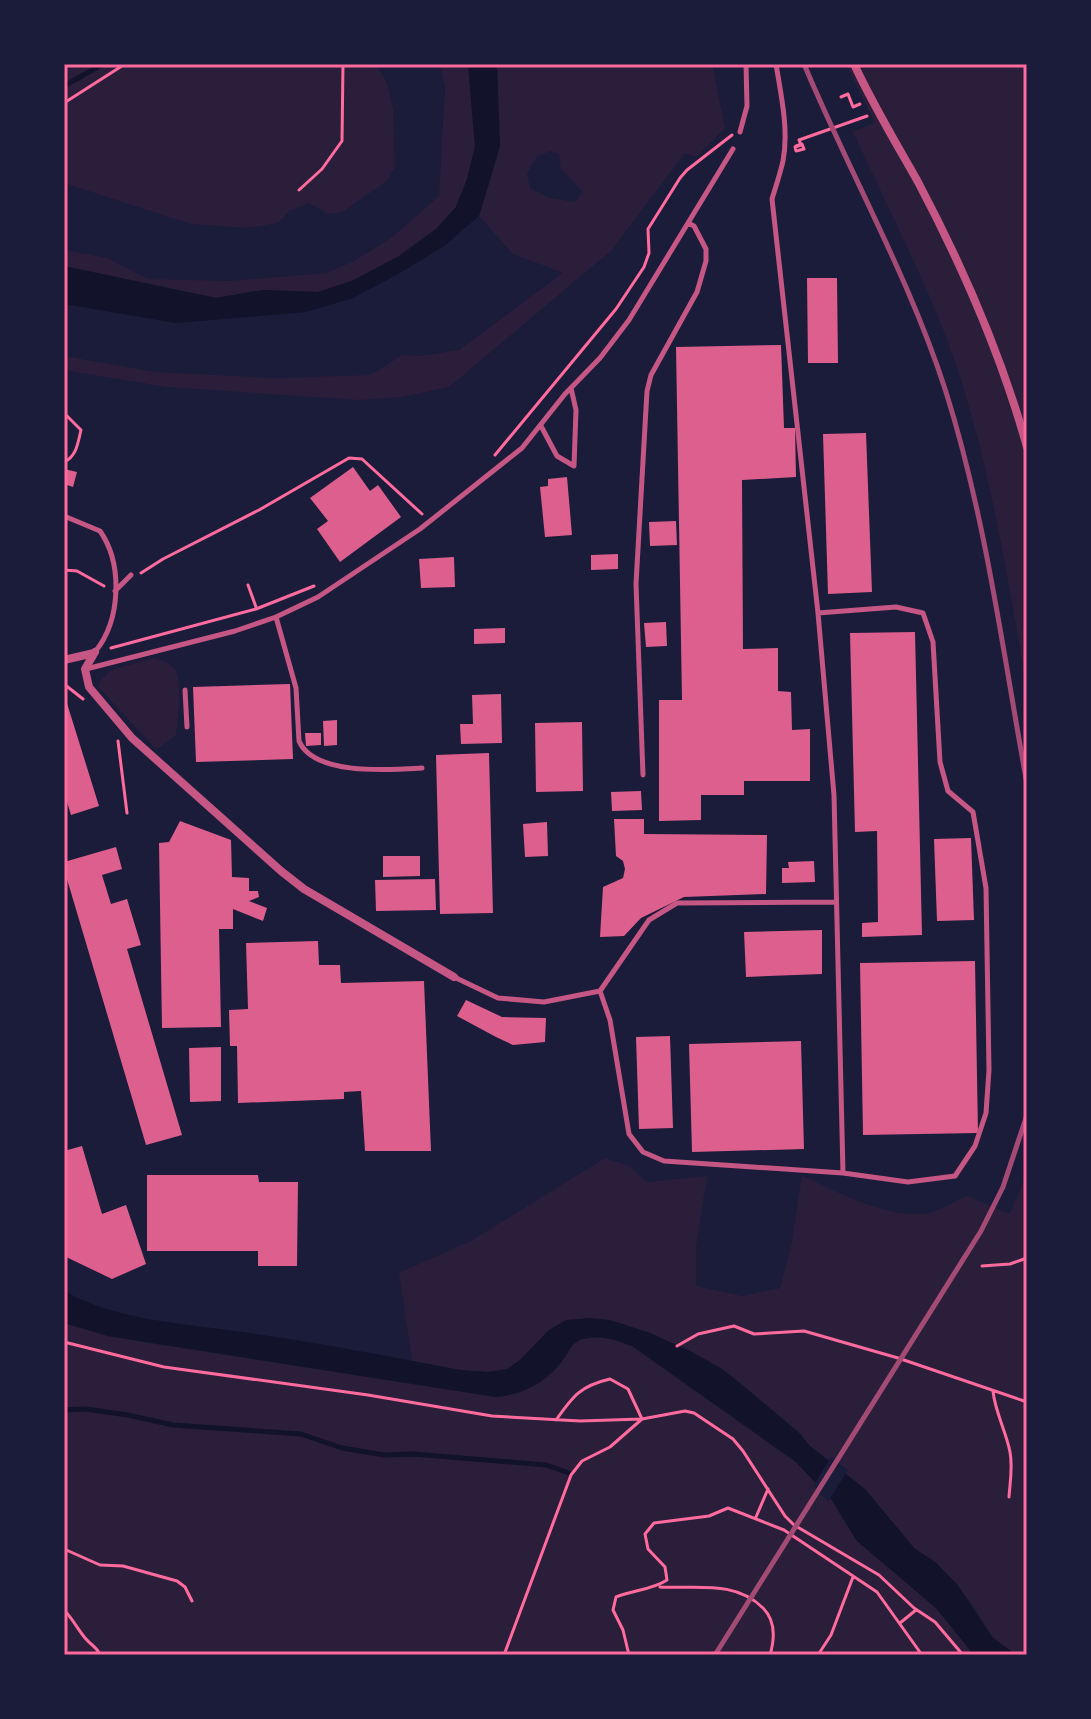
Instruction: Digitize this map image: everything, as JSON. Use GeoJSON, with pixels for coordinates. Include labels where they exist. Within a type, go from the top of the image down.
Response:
{"type":"FeatureCollection","features":[{"type":"Feature","properties":{"kind":"street"},"geometry":{"type":"LineString","coordinates":[[854,64],[973,294],[998,354],[1027,447]]}},
{"type":"Feature","properties":{"kind":"street"},"geometry":{"type":"LineString","coordinates":[[64,660],[95,652]]}},
{"type":"Feature","properties":{"kind":"street"},"geometry":{"type":"LineString","coordinates":[[95,652],[85,669],[89,687],[132,738],[304,889],[454,977]]}},
{"type":"Feature","properties":{"kind":"lane"},"geometry":{"type":"LineString","coordinates":[[740,132],[747,106],[746,64]]}},
{"type":"Feature","properties":{"kind":"lane"},"geometry":{"type":"LineString","coordinates":[[776,64],[783,96],[783,159],[772,199],[818,613],[834,795],[843,1173]]}},
{"type":"Feature","properties":{"kind":"lane"},"geometry":{"type":"LineString","coordinates":[[85,669],[235,631],[276,617],[318,597],[420,529],[522,448],[629,320],[733,149]]}},
{"type":"Feature","properties":{"kind":"lane"},"geometry":{"type":"LineString","coordinates":[[643,775],[636,584],[647,391],[651,375],[697,292],[706,261],[706,249],[694,226],[688,223]]}},
{"type":"Feature","properties":{"kind":"lane"},"geometry":{"type":"LineString","coordinates":[[541,426],[557,456],[574,466],[576,410],[571,388]]}},
{"type":"Feature","properties":{"kind":"lane"},"geometry":{"type":"LineString","coordinates":[[64,516],[94,526],[107,540],[114,560],[109,633],[95,652]]}},
{"type":"Feature","properties":{"kind":"lane"},"geometry":{"type":"LineString","coordinates":[[114,591],[131,575]]}},
{"type":"Feature","properties":{"kind":"lane"},"geometry":{"type":"LineString","coordinates":[[600,991],[610,1020],[629,1134],[643,1152],[664,1161],[843,1173],[908,1182],[955,1176],[975,1146],[986,1113],[989,1070],[986,888],[973,812],[948,791],[940,762],[933,642],[923,613],[896,607],[818,613]]}},
{"type":"Feature","properties":{"kind":"lane"},"geometry":{"type":"LineString","coordinates":[[276,617],[296,688],[302,749],[329,765],[398,770],[422,768]]}},
{"type":"Feature","properties":{"kind":"lane"},"geometry":{"type":"LineString","coordinates":[[185,690],[187,727]]}},
{"type":"Feature","properties":{"kind":"lane"},"geometry":{"type":"LineString","coordinates":[[454,977],[498,998],[544,1002],[600,991],[649,920],[677,903],[835,902]]}},
{"type":"Feature","properties":{"kind":"path"},"geometry":{"type":"LineString","coordinates":[[64,103],[125,64]]}},
{"type":"Feature","properties":{"kind":"path"},"geometry":{"type":"LineString","coordinates":[[299,190],[322,169],[342,141],[343,64]]}},
{"type":"Feature","properties":{"kind":"path"},"geometry":{"type":"LineString","coordinates":[[841,97],[848,94],[853,107],[871,100]]}},
{"type":"Feature","properties":{"kind":"path"},"geometry":{"type":"LineString","coordinates":[[795,148],[801,145],[799,140],[870,115]]}},
{"type":"Feature","properties":{"kind":"path"},"geometry":{"type":"LineString","coordinates":[[489,460],[518,430],[616,309],[644,267],[649,253],[648,229],[680,178],[728,136],[740,132]]}},
{"type":"Feature","properties":{"kind":"path"},"geometry":{"type":"LineString","coordinates":[[64,413],[81,430],[78,446],[71,459],[64,462]]}},
{"type":"Feature","properties":{"kind":"path"},"geometry":{"type":"LineString","coordinates":[[131,575],[137,576],[349,458],[362,459],[422,514]]}},
{"type":"Feature","properties":{"kind":"path"},"geometry":{"type":"LineString","coordinates":[[64,570],[77,571],[114,591]]}},
{"type":"Feature","properties":{"kind":"path"},"geometry":{"type":"LineString","coordinates":[[128,644],[256,609],[323,581]]}},
{"type":"Feature","properties":{"kind":"path"},"geometry":{"type":"LineString","coordinates":[[248,585],[256,609]]}},
{"type":"Feature","properties":{"kind":"path"},"geometry":{"type":"LineString","coordinates":[[64,684],[84,700]]}},
{"type":"Feature","properties":{"kind":"path"},"geometry":{"type":"LineString","coordinates":[[117,738],[127,813]]}},
{"type":"Feature","properties":{"kind":"path"},"geometry":{"type":"LineString","coordinates":[[982,1266],[1010,1264],[1027,1258]]}},
{"type":"Feature","properties":{"kind":"path"},"geometry":{"type":"LineString","coordinates":[[677,1346],[698,1334],[734,1326],[754,1334],[804,1331],[898,1358],[1027,1402]]}},
{"type":"Feature","properties":{"kind":"path"},"geometry":{"type":"LineString","coordinates":[[64,1342],[164,1367],[368,1395],[492,1416],[556,1420],[642,1419],[685,1411],[704,1417],[733,1439],[794,1525],[879,1575],[916,1610],[935,1622],[963,1655]]}},
{"type":"Feature","properties":{"kind":"path"},"geometry":{"type":"LineString","coordinates":[[556,1420],[570,1400],[589,1384],[610,1379],[628,1389],[642,1419]]}},
{"type":"Feature","properties":{"kind":"path"},"geometry":{"type":"LineString","coordinates":[[993,1391],[994,1405],[1010,1451],[1009,1497]]}},
{"type":"Feature","properties":{"kind":"path"},"geometry":{"type":"LineString","coordinates":[[504,1655],[571,1475],[582,1461],[610,1447],[642,1419]]}},
{"type":"Feature","properties":{"kind":"path"},"geometry":{"type":"LineString","coordinates":[[756,1517],[768,1489]]}},
{"type":"Feature","properties":{"kind":"path"},"geometry":{"type":"LineString","coordinates":[[658,1587],[667,1580],[665,1567],[648,1549],[645,1534],[654,1523],[709,1516],[728,1508],[784,1530],[877,1592],[922,1655]]}},
{"type":"Feature","properties":{"kind":"path"},"geometry":{"type":"LineString","coordinates":[[64,1549],[100,1565],[123,1566],[177,1581],[185,1587],[192,1601]]}},
{"type":"Feature","properties":{"kind":"path"},"geometry":{"type":"LineString","coordinates":[[818,1655],[831,1635],[853,1577]]}},
{"type":"Feature","properties":{"kind":"path"},"geometry":{"type":"LineString","coordinates":[[629,1655],[623,1630],[613,1610],[616,1597],[658,1587],[739,1590],[771,1616],[774,1631],[770,1655]]}},
{"type":"Feature","properties":{"kind":"path"},"geometry":{"type":"LineString","coordinates":[[64,1610],[100,1655]]}},
{"type":"Feature","properties":{"kind":"path"},"geometry":{"type":"LineString","coordinates":[[900,1623],[916,1610]]}},
{"type":"Feature","properties":{"kind":"shaded area"},"geometry":{"type":"Polygon","coordinates":[[[64,64],[376,64],[387,83],[393,109],[395,166],[387,181],[342,212],[328,214],[309,203],[289,211],[278,223],[247,228],[191,224],[64,183],[64,64]]]}},
{"type":"Feature","properties":{"kind":"shaded area"},"geometry":{"type":"Polygon","coordinates":[[[434,64],[468,64],[475,147],[456,207],[436,229],[399,256],[354,280],[318,292],[262,290],[216,298],[64,266],[64,250],[108,258],[148,279],[229,281],[326,273],[354,261],[391,238],[439,196],[445,87],[441,69],[434,64]]]}},
{"type":"Feature","properties":{"kind":"shaded area"},"geometry":{"type":"Polygon","coordinates":[[[468,64],[497,64],[500,146],[479,216],[444,246],[400,273],[353,298],[306,312],[176,323],[64,304],[64,266],[216,298],[262,290],[318,292],[354,280],[399,256],[436,229],[456,207],[467,179],[475,147],[468,64]]]}},
{"type":"Feature","properties":{"kind":"shaded area"},"geometry":{"type":"Polygon","coordinates":[[[497,64],[712,64],[725,128],[696,157],[685,153],[612,250],[449,387],[402,397],[359,400],[167,387],[64,370],[64,356],[155,372],[276,378],[371,375],[402,355],[421,356],[459,350],[563,273],[513,254],[479,216],[500,146],[497,64]],[[550,151],[537,157],[527,173],[530,188],[549,198],[576,202],[582,191],[561,169],[559,154],[550,151]]]}},
{"type":"Feature","properties":{"kind":"shaded area"},"geometry":{"type":"Polygon","coordinates":[[[846,64],[1027,64],[1027,688],[985,466],[961,379],[936,311],[853,132],[875,123],[846,64]]]}},
{"type":"Feature","properties":{"kind":"shaded area"},"geometry":{"type":"Polygon","coordinates":[[[154,658],[174,668],[179,685],[176,735],[159,748],[155,748],[99,688],[99,682],[111,670],[154,658]]]}},
{"type":"Feature","properties":{"kind":"shaded area"},"geometry":{"type":"Polygon","coordinates":[[[605,1158],[629,1166],[647,1182],[707,1176],[696,1247],[696,1286],[742,1296],[780,1288],[791,1247],[802,1175],[866,1204],[901,1213],[933,1212],[967,1196],[1010,1214],[1027,1173],[1027,1655],[1016,1655],[992,1637],[973,1605],[937,1563],[914,1548],[865,1489],[810,1446],[799,1432],[741,1384],[692,1352],[650,1333],[566,1320],[550,1330],[507,1369],[488,1372],[460,1370],[412,1361],[399,1273],[471,1241],[605,1158]]]}},
{"type":"Feature","properties":{"kind":"shaded area"},"geometry":{"type":"Polygon","coordinates":[[[64,1291],[128,1315],[297,1340],[460,1370],[488,1372],[507,1369],[549,1330],[566,1320],[610,1320],[650,1333],[722,1369],[799,1433],[810,1446],[865,1489],[914,1548],[936,1563],[957,1584],[992,1637],[1016,1655],[974,1655],[936,1608],[857,1541],[831,1499],[796,1462],[632,1346],[602,1337],[582,1339],[574,1344],[559,1366],[544,1380],[526,1390],[496,1397],[108,1336],[64,1323],[64,1291]]]}},
{"type":"Feature","properties":{"kind":"shaded area"},"geometry":{"type":"Polygon","coordinates":[[[64,1323],[108,1336],[148,1343],[496,1397],[564,1359],[571,1346],[581,1339],[606,1337],[632,1346],[796,1462],[831,1499],[857,1541],[936,1608],[974,1655],[64,1655],[64,1323]]]}},
{"type":"Feature","properties":{"kind":"pier"},"geometry":{"type":"Polygon","coordinates":[[[831,1457],[848,1470],[828,1502],[813,1486],[831,1457]]]}},
{"type":"Feature","properties":{"kind":"building"},"geometry":{"type":"Polygon","coordinates":[[[807,278],[837,278],[838,363],[808,363],[807,278]]]}},
{"type":"Feature","properties":{"kind":"building"},"geometry":{"type":"Polygon","coordinates":[[[781,345],[784,428],[795,428],[796,477],[742,480],[743,649],[778,648],[778,691],[791,692],[792,730],[810,729],[810,781],[744,781],[744,795],[701,795],[701,820],[659,821],[659,700],[682,700],[676,347],[781,345]]]}},
{"type":"Feature","properties":{"kind":"building"},"geometry":{"type":"Polygon","coordinates":[[[866,433],[872,592],[828,594],[823,434],[866,433]]]}},
{"type":"Feature","properties":{"kind":"building"},"geometry":{"type":"Polygon","coordinates":[[[353,467],[370,491],[378,485],[401,517],[340,562],[317,529],[328,521],[310,498],[353,467]]]}},
{"type":"Feature","properties":{"kind":"building"},"geometry":{"type":"Polygon","coordinates":[[[64,469],[77,472],[73,487],[64,484],[64,469]]]}},
{"type":"Feature","properties":{"kind":"building"},"geometry":{"type":"Polygon","coordinates":[[[567,477],[572,535],[545,537],[540,487],[548,486],[548,479],[567,477]]]}},
{"type":"Feature","properties":{"kind":"building"},"geometry":{"type":"Polygon","coordinates":[[[676,521],[677,545],[650,546],[649,522],[676,521]]]}},
{"type":"Feature","properties":{"kind":"building"},"geometry":{"type":"Polygon","coordinates":[[[618,554],[618,569],[591,570],[591,555],[618,554]]]}},
{"type":"Feature","properties":{"kind":"building"},"geometry":{"type":"Polygon","coordinates":[[[454,557],[455,587],[421,588],[419,559],[454,557]]]}},
{"type":"Feature","properties":{"kind":"building"},"geometry":{"type":"Polygon","coordinates":[[[666,622],[667,646],[646,647],[644,623],[666,622]]]}},
{"type":"Feature","properties":{"kind":"building"},"geometry":{"type":"Polygon","coordinates":[[[505,628],[505,643],[474,644],[474,629],[505,628]]]}},
{"type":"Feature","properties":{"kind":"building"},"geometry":{"type":"Polygon","coordinates":[[[915,632],[922,935],[862,937],[862,923],[878,922],[877,831],[855,832],[850,633],[915,632]]]}},
{"type":"Feature","properties":{"kind":"building"},"geometry":{"type":"Polygon","coordinates":[[[290,684],[293,759],[196,762],[193,687],[290,684]]]}},
{"type":"Feature","properties":{"kind":"building"},"geometry":{"type":"Polygon","coordinates":[[[501,694],[502,743],[461,744],[460,724],[473,724],[472,695],[501,694]]]}},
{"type":"Feature","properties":{"kind":"building"},"geometry":{"type":"Polygon","coordinates":[[[65,697],[99,806],[71,815],[64,792],[65,697]]]}},
{"type":"Feature","properties":{"kind":"building"},"geometry":{"type":"Polygon","coordinates":[[[337,720],[337,745],[324,746],[323,721],[337,720]]]}},
{"type":"Feature","properties":{"kind":"building"},"geometry":{"type":"Polygon","coordinates":[[[582,722],[583,791],[536,792],[535,723],[582,722]]]}},
{"type":"Feature","properties":{"kind":"building"},"geometry":{"type":"Polygon","coordinates":[[[305,733],[321,733],[321,745],[306,746],[305,733]]]}},
{"type":"Feature","properties":{"kind":"building"},"geometry":{"type":"Polygon","coordinates":[[[489,753],[493,913],[440,914],[436,755],[489,753]]]}},
{"type":"Feature","properties":{"kind":"building"},"geometry":{"type":"Polygon","coordinates":[[[641,791],[642,810],[612,811],[611,792],[641,791]]]}},
{"type":"Feature","properties":{"kind":"building"},"geometry":{"type":"Polygon","coordinates":[[[614,819],[644,819],[644,834],[767,835],[766,894],[684,897],[641,918],[624,936],[600,937],[603,887],[623,878],[625,869],[623,861],[616,856],[614,819]]]}},
{"type":"Feature","properties":{"kind":"building"},"geometry":{"type":"Polygon","coordinates":[[[180,821],[231,840],[232,877],[249,878],[249,891],[258,891],[259,897],[249,901],[267,908],[263,921],[233,909],[233,929],[219,929],[221,1027],[162,1028],[159,843],[169,842],[180,821]]]}},
{"type":"Feature","properties":{"kind":"building"},"geometry":{"type":"Polygon","coordinates":[[[547,822],[548,856],[525,857],[523,824],[547,822]]]}},
{"type":"Feature","properties":{"kind":"building"},"geometry":{"type":"Polygon","coordinates":[[[971,838],[974,920],[937,921],[934,839],[971,838]]]}},
{"type":"Feature","properties":{"kind":"building"},"geometry":{"type":"Polygon","coordinates":[[[116,847],[122,869],[102,875],[111,904],[127,899],[141,945],[127,949],[182,1135],[146,1145],[64,869],[64,862],[116,847]]]}},
{"type":"Feature","properties":{"kind":"building"},"geometry":{"type":"Polygon","coordinates":[[[383,856],[420,856],[420,876],[383,877],[383,856]]]}},
{"type":"Feature","properties":{"kind":"building"},"geometry":{"type":"Polygon","coordinates":[[[814,861],[815,882],[782,883],[782,868],[789,868],[788,862],[814,861]]]}},
{"type":"Feature","properties":{"kind":"building"},"geometry":{"type":"Polygon","coordinates":[[[435,879],[436,910],[376,911],[375,880],[435,879]]]}},
{"type":"Feature","properties":{"kind":"building"},"geometry":{"type":"Polygon","coordinates":[[[822,930],[822,974],[746,977],[744,932],[822,930]]]}},
{"type":"Feature","properties":{"kind":"building"},"geometry":{"type":"Polygon","coordinates":[[[318,941],[319,965],[340,965],[341,983],[424,981],[431,1151],[365,1151],[361,1091],[344,1092],[344,1099],[238,1103],[237,1046],[230,1046],[229,1010],[248,1009],[246,943],[318,941]]]}},
{"type":"Feature","properties":{"kind":"building"},"geometry":{"type":"Polygon","coordinates":[[[975,961],[978,1133],[863,1135],[860,963],[975,961]]]}},
{"type":"Feature","properties":{"kind":"building"},"geometry":{"type":"Polygon","coordinates":[[[466,1000],[502,1017],[546,1018],[545,1042],[513,1045],[496,1037],[457,1016],[466,1000]]]}},
{"type":"Feature","properties":{"kind":"building"},"geometry":{"type":"Polygon","coordinates":[[[670,1036],[673,1128],[639,1129],[636,1037],[670,1036]]]}},
{"type":"Feature","properties":{"kind":"building"},"geometry":{"type":"Polygon","coordinates":[[[801,1041],[804,1149],[692,1152],[689,1044],[801,1041]]]}},
{"type":"Feature","properties":{"kind":"building"},"geometry":{"type":"Polygon","coordinates":[[[221,1047],[221,1101],[190,1102],[189,1048],[221,1047]]]}},
{"type":"Feature","properties":{"kind":"building"},"geometry":{"type":"Polygon","coordinates":[[[82,1146],[102,1214],[126,1205],[146,1264],[112,1279],[64,1256],[64,1151],[82,1146]]]}},
{"type":"Feature","properties":{"kind":"building"},"geometry":{"type":"Polygon","coordinates":[[[147,1175],[258,1175],[259,1182],[298,1182],[297,1266],[258,1266],[258,1251],[147,1251],[147,1175]]]}},
{"type":"Feature","properties":{"kind":"waterway"},"geometry":{"type":"LineString","coordinates":[[64,86],[103,64]]}},
{"type":"Feature","properties":{"kind":"waterway"},"geometry":{"type":"LineString","coordinates":[[64,1410],[85,1409],[173,1425],[301,1434],[342,1448],[384,1455],[413,1454],[546,1465],[569,1473]]}},
{"type":"Feature","properties":{"kind":"railway"},"geometry":{"type":"LineString","coordinates":[[804,64],[915,309],[946,392],[983,537],[1027,784]]}},
{"type":"Feature","properties":{"kind":"railway"},"geometry":{"type":"LineString","coordinates":[[715,1655],[981,1231],[1003,1187],[1027,1115]]}}]}
